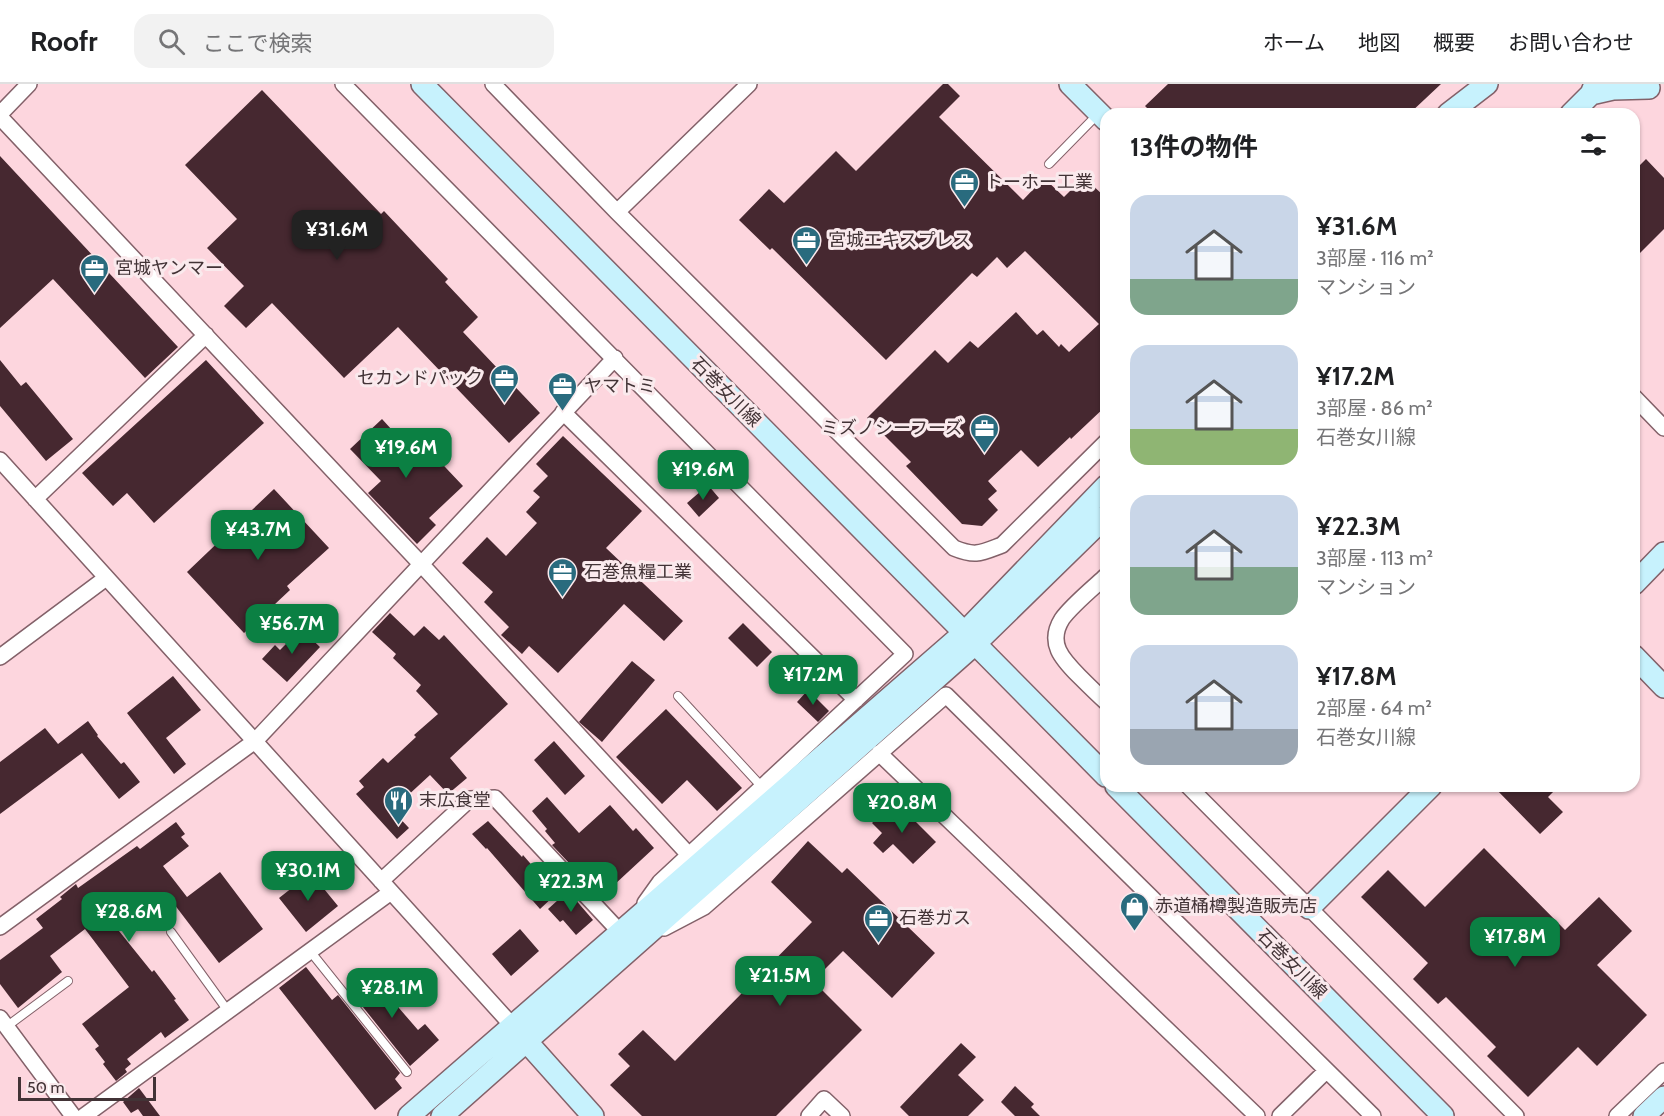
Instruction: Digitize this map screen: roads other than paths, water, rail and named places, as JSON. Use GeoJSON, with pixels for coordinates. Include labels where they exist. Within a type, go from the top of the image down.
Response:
{"type":"FeatureCollection","features":[{"type":"Feature","properties":{"kind":"street"},"geometry":{"type":"LineString","coordinates":[[29,84],[0,116],[421,564],[689,855]]}},
{"type":"Feature","properties":{"kind":"street"},"geometry":{"type":"LineString","coordinates":[[343,84],[905,654],[660,882],[632,930],[527,1042],[442,1116]]}},
{"type":"Feature","properties":{"kind":"street","name":"石巻女川線"},"geometry":{"type":"LineString","coordinates":[[422,84],[1100,770]]}},
{"type":"Feature","properties":{"kind":"street"},"geometry":{"type":"LineString","coordinates":[[493,84],[617,212],[954,548],[968,554],[980,554],[1002,545],[1100,448]]}},
{"type":"Feature","properties":{"kind":"street"},"geometry":{"type":"LineString","coordinates":[[617,212],[749,84]]}},
{"type":"Feature","properties":{"kind":"street"},"geometry":{"type":"LineString","coordinates":[[1453,108],[1472,84]]}},
{"type":"Feature","properties":{"kind":"street"},"geometry":{"type":"LineString","coordinates":[[1455,108],[1487,84]]}},
{"type":"Feature","properties":{"kind":"street"},"geometry":{"type":"LineString","coordinates":[[1078,87],[1100,114]]}},
{"type":"Feature","properties":{"kind":"street"},"geometry":{"type":"LineString","coordinates":[[1576,108],[1593,89],[1652,89]]}},
{"type":"Feature","properties":{"kind":"street"},"geometry":{"type":"LineString","coordinates":[[35,499],[206,335]]}},
{"type":"Feature","properties":{"kind":"street"},"geometry":{"type":"LineString","coordinates":[[0,927],[255,741],[615,358]]}},
{"type":"Feature","properties":{"kind":"street"},"geometry":{"type":"LineString","coordinates":[[1640,403],[1664,428]]}},
{"type":"Feature","properties":{"kind":"street"},"geometry":{"type":"LineString","coordinates":[[563,412],[856,700]]}},
{"type":"Feature","properties":{"kind":"street"},"geometry":{"type":"LineString","coordinates":[[0,460],[593,1116]]}},
{"type":"Feature","properties":{"kind":"street"},"geometry":{"type":"LineString","coordinates":[[969,638],[1100,493]]}},
{"type":"Feature","properties":{"kind":"street"},"geometry":{"type":"LineString","coordinates":[[409,1116],[512,1026],[632,930],[1100,521]]}},
{"type":"Feature","properties":{"kind":"street"},"geometry":{"type":"LineString","coordinates":[[1640,578],[1664,553]]}},
{"type":"Feature","properties":{"kind":"street"},"geometry":{"type":"LineString","coordinates":[[0,657],[106,578]]}},
{"type":"Feature","properties":{"kind":"street"},"geometry":{"type":"LineString","coordinates":[[1100,582],[1063,618],[1057,630],[1056,639],[1058,652],[1100,696]]}},
{"type":"Feature","properties":{"kind":"street"},"geometry":{"type":"LineString","coordinates":[[1640,662],[1664,687]]}},
{"type":"Feature","properties":{"kind":"street"},"geometry":{"type":"LineString","coordinates":[[632,930],[704,907],[946,695],[1372,1116]]}},
{"type":"Feature","properties":{"kind":"street"},"geometry":{"type":"LineString","coordinates":[[879,753],[1257,1116]]}},
{"type":"Feature","properties":{"kind":"street","name":"石巻女川線"},"geometry":{"type":"LineString","coordinates":[[1122,792],[1443,1116]]}},
{"type":"Feature","properties":{"kind":"street"},"geometry":{"type":"LineString","coordinates":[[1194,792],[1516,1116]]}},
{"type":"Feature","properties":{"kind":"street"},"geometry":{"type":"LineString","coordinates":[[1309,908],[1425,792]]}},
{"type":"Feature","properties":{"kind":"street"},"geometry":{"type":"LineString","coordinates":[[84,1116],[310,951],[386,886],[470,799],[495,798],[632,930]]}},
{"type":"Feature","properties":{"kind":"street"},"geometry":{"type":"LineString","coordinates":[[3,1023],[73,1116]]}},
{"type":"Feature","properties":{"kind":"street"},"geometry":{"type":"LineString","coordinates":[[1280,1116],[1326,1071]]}},
{"type":"Feature","properties":{"kind":"street"},"geometry":{"type":"LineString","coordinates":[[1617,1116],[1664,1071]]}},
{"type":"Feature","properties":{"kind":"street"},"geometry":{"type":"LineString","coordinates":[[1644,1116],[1664,1097]]}},
{"type":"Feature","properties":{"kind":"street"},"geometry":{"type":"LineString","coordinates":[[809,1116],[824,1100],[842,1116]]}},
{"type":"Feature","properties":{"kind":"lane"},"geometry":{"type":"LineString","coordinates":[[1049,164],[1100,119]]}},
{"type":"Feature","properties":{"kind":"lane"},"geometry":{"type":"LineString","coordinates":[[678,696],[762,786]]}},
{"type":"Feature","properties":{"kind":"lane"},"geometry":{"type":"LineString","coordinates":[[171,932],[228,1011]]}},
{"type":"Feature","properties":{"kind":"lane"},"geometry":{"type":"LineString","coordinates":[[310,951],[407,1072]]}},
{"type":"Feature","properties":{"kind":"lane"},"geometry":{"type":"LineString","coordinates":[[3,1023],[68,981]]}},
{"type":"Feature","properties":{"kind":"place","name":"トーホー工業"},"geometry":{"type":"Point","coordinates":[964,208]}},
{"type":"Feature","properties":{"kind":"place","name":"宮城エキスプレス"},"geometry":{"type":"Point","coordinates":[807,266]}},
{"type":"Feature","properties":{"kind":"place","name":"宮城ヤンマー"},"geometry":{"type":"Point","coordinates":[94,294]}},
{"type":"Feature","properties":{"kind":"place","name":"セカンドパック"},"geometry":{"type":"Point","coordinates":[504,404]}},
{"type":"Feature","properties":{"kind":"place","name":"ヤマトミ"},"geometry":{"type":"Point","coordinates":[563,412]}},
{"type":"Feature","properties":{"kind":"place","name":"ミズノシーフーズ"},"geometry":{"type":"Point","coordinates":[984,454]}},
{"type":"Feature","properties":{"kind":"place","name":"石巻魚糧工業"},"geometry":{"type":"Point","coordinates":[563,598]}},
{"type":"Feature","properties":{"kind":"place","name":"末広食堂"},"geometry":{"type":"Point","coordinates":[398,826]}},
{"type":"Feature","properties":{"kind":"place","name":"赤道桶樽製造販売店"},"geometry":{"type":"Point","coordinates":[1134,932]}},
{"type":"Feature","properties":{"kind":"place","name":"石巻ガス"},"geometry":{"type":"Point","coordinates":[878,944]}}]}
